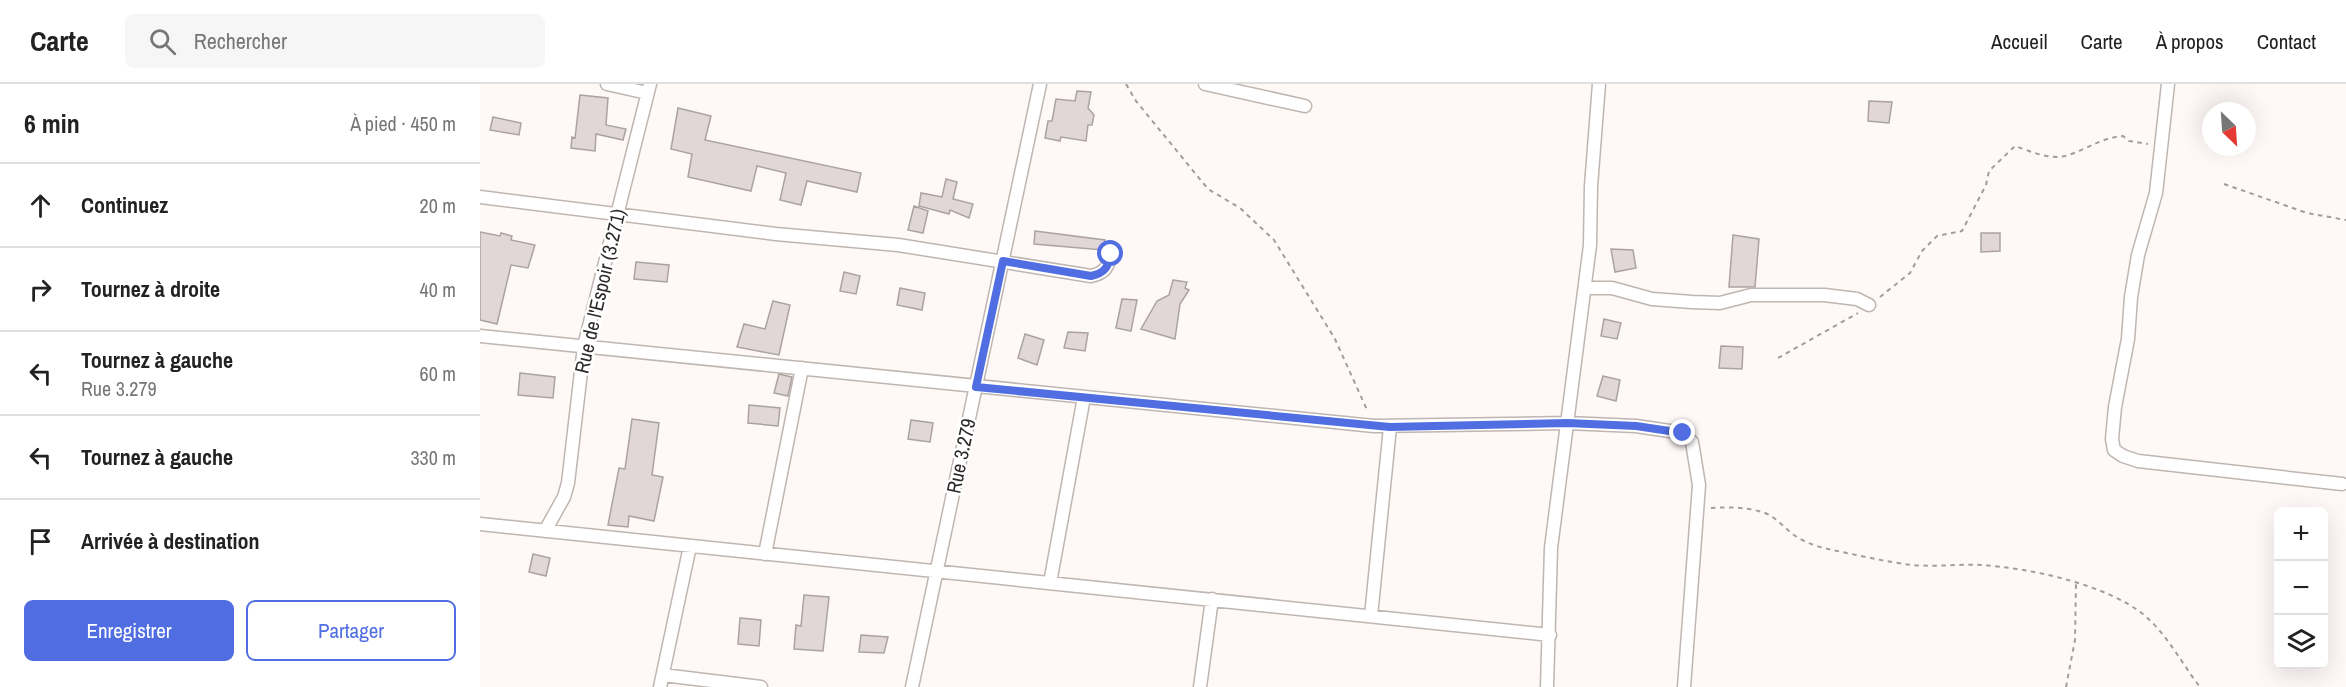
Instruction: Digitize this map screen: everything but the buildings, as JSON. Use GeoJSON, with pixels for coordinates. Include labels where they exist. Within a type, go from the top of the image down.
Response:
{"type":"FeatureCollection","features":[{"type":"Feature","properties":{"kind":"street"},"geometry":{"type":"LineString","coordinates":[[607,84],[648,89]]}},
{"type":"Feature","properties":{"kind":"street","name":"Rue 3.279"},"geometry":{"type":"LineString","coordinates":[[912,687],[1040,84]]}},
{"type":"Feature","properties":{"kind":"street"},"geometry":{"type":"LineString","coordinates":[[1205,84],[1305,106]]}},
{"type":"Feature","properties":{"kind":"street"},"geometry":{"type":"LineString","coordinates":[[1547,687],[1551,548],[1585,288],[1599,84]]}},
{"type":"Feature","properties":{"kind":"street"},"geometry":{"type":"LineString","coordinates":[[2168,84],[2154,201],[2138,255],[2128,339],[2115,407],[2112,439],[2114,450],[2123,456],[2138,460],[2342,484]]}},
{"type":"Feature","properties":{"kind":"street","name":"Rue de l'Espoir (3.271)"},"geometry":{"type":"LineString","coordinates":[[545,531],[564,497],[568,483],[584,346],[648,89]]}},
{"type":"Feature","properties":{"kind":"street"},"geometry":{"type":"LineString","coordinates":[[480,196],[786,235],[898,245],[1091,276],[1101,274],[1108,267],[1111,254]]}},
{"type":"Feature","properties":{"kind":"street"},"geometry":{"type":"LineString","coordinates":[[1585,288],[1612,288],[1652,299],[1692,302],[1720,303],[1750,295],[1824,295],[1857,299],[1869,305]]}},
{"type":"Feature","properties":{"kind":"street"},"geometry":{"type":"LineString","coordinates":[[480,336],[1374,426],[1567,423],[1636,426],[1683,433],[1692,441],[1697,463],[1699,508],[1684,687]]}},
{"type":"Feature","properties":{"kind":"street"},"geometry":{"type":"LineString","coordinates":[[765,554],[802,368]]}},
{"type":"Feature","properties":{"kind":"street"},"geometry":{"type":"LineString","coordinates":[[1050,583],[1084,397]]}},
{"type":"Feature","properties":{"kind":"street"},"geometry":{"type":"LineString","coordinates":[[1371,616],[1390,427]]}},
{"type":"Feature","properties":{"kind":"street"},"geometry":{"type":"LineString","coordinates":[[480,524],[1550,634]]}},
{"type":"Feature","properties":{"kind":"street"},"geometry":{"type":"LineString","coordinates":[[690,546],[662,681],[761,687]]}},
{"type":"Feature","properties":{"kind":"street"},"geometry":{"type":"LineString","coordinates":[[1200,687],[1212,600]]}},
{"type":"Feature","properties":{"kind":"path"},"geometry":{"type":"LineString","coordinates":[[1126,84],[1136,101],[1208,189],[1240,208],[1274,240],[1335,339],[1374,426]]}},
{"type":"Feature","properties":{"kind":"path"},"geometry":{"type":"LineString","coordinates":[[1778,358],[1849,320],[1869,305],[1910,273],[1922,251],[1937,236],[1962,231],[1986,184],[1989,171],[2015,146],[2045,155],[2064,156],[2105,137],[2122,136],[2139,144],[2160,145]]}},
{"type":"Feature","properties":{"kind":"path"},"geometry":{"type":"LineString","coordinates":[[2224,184],[2307,213],[2346,220]]}},
{"type":"Feature","properties":{"kind":"path"},"geometry":{"type":"LineString","coordinates":[[1699,508],[1730,507],[1766,514],[1811,545],[1830,550],[1915,565],[1956,564],[2018,569],[2076,583],[2127,603],[2145,616],[2158,629],[2200,687]]}},
{"type":"Feature","properties":{"kind":"path"},"geometry":{"type":"LineString","coordinates":[[2066,687],[2074,640],[2076,583]]}},
{"type":"Feature","properties":{"kind":"route"},"geometry":{"type":"LineString","coordinates":[[1111,254],[1108,267],[1101,274],[1091,276],[1003,261],[976,387],[1390,427],[1567,423],[1636,426],[1683,433]]}}]}
